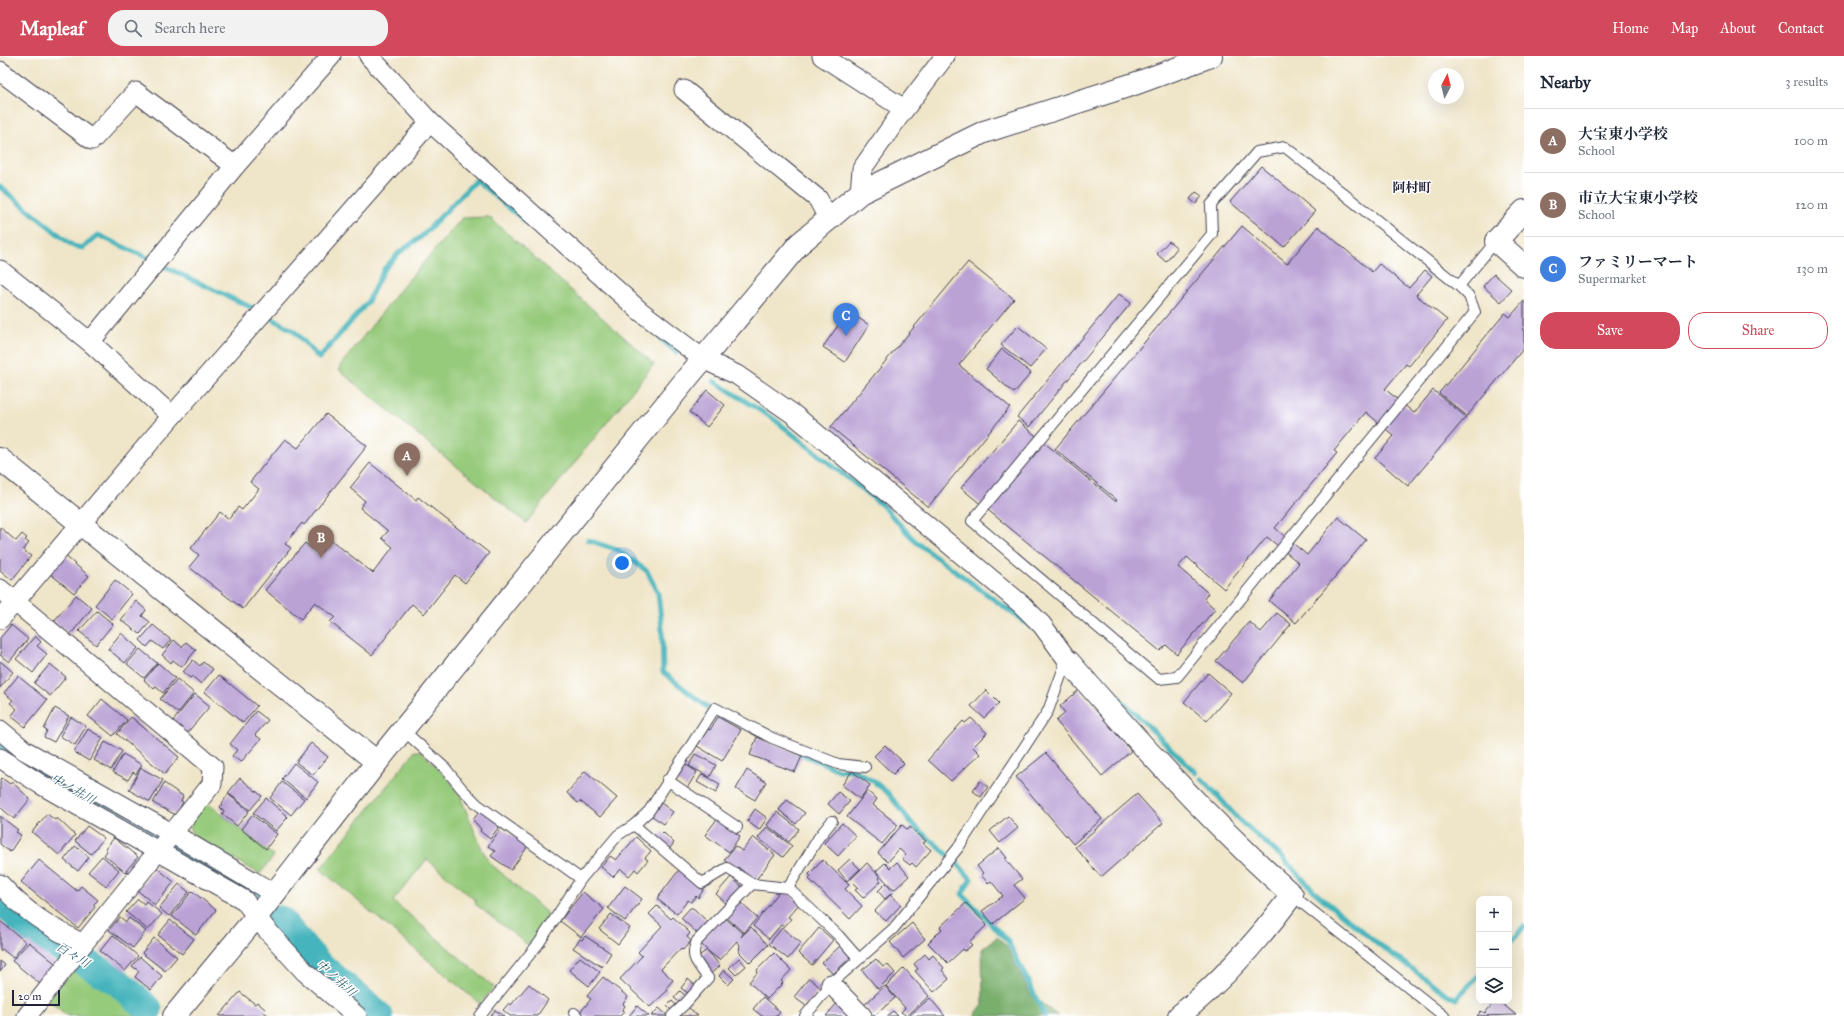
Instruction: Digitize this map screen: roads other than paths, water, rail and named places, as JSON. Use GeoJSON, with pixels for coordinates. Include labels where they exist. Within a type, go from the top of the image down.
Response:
{"type":"FeatureCollection","features":[{"type":"Feature","properties":{"kind":"street"},"geometry":{"type":"LineString","coordinates":[[90,342],[235,166],[330,56]]}},
{"type":"Feature","properties":{"kind":"street"},"geometry":{"type":"LineString","coordinates":[[368,56],[430,122],[640,311],[703,359],[737,375],[793,414],[937,532],[1026,609],[1042,625],[1115,717],[1241,848],[1292,895],[1241,959],[1209,992],[1179,1016]]}},
{"type":"Feature","properties":{"kind":"street"},"geometry":{"type":"LineString","coordinates":[[822,56],[904,109]]}},
{"type":"Feature","properties":{"kind":"street"},"geometry":{"type":"LineString","coordinates":[[860,193],[862,169],[904,109],[945,56]]}},
{"type":"Feature","properties":{"kind":"street"},"geometry":{"type":"LineString","coordinates":[[174,1016],[257,916],[273,893],[377,762],[703,359],[799,244],[860,193],[984,132],[1137,83],[1211,56]]}},
{"type":"Feature","properties":{"kind":"street"},"geometry":{"type":"LineString","coordinates":[[0,71],[92,140],[136,92],[235,166]]}},
{"type":"Feature","properties":{"kind":"street"},"geometry":{"type":"LineString","coordinates":[[684,90],[818,199],[829,220]]}},
{"type":"Feature","properties":{"kind":"street"},"geometry":{"type":"LineString","coordinates":[[0,619],[172,416],[430,122]]}},
{"type":"Feature","properties":{"kind":"street"},"geometry":{"type":"LineString","coordinates":[[1524,211],[1496,241],[1524,266]]}},
{"type":"Feature","properties":{"kind":"street"},"geometry":{"type":"LineString","coordinates":[[0,270],[90,342],[172,416]]}},
{"type":"Feature","properties":{"kind":"street"},"geometry":{"type":"LineString","coordinates":[[0,459],[377,762]]}},
{"type":"Feature","properties":{"kind":"street"},"geometry":{"type":"LineString","coordinates":[[0,589],[214,767],[212,784],[77,951],[27,1016]]}},
{"type":"Feature","properties":{"kind":"street"},"geometry":{"type":"LineString","coordinates":[[0,730],[24,750],[173,834],[273,893]]}},
{"type":"Feature","properties":{"kind":"street"},"geometry":{"type":"LineString","coordinates":[[0,758],[40,784],[244,900],[266,929],[305,972],[357,1016]]}},
{"type":"Feature","properties":{"kind":"street"},"geometry":{"type":"LineString","coordinates":[[0,884],[12,897],[77,951]]}},
{"type":"Feature","properties":{"kind":"street"},"geometry":{"type":"LineString","coordinates":[[832,984],[862,1016]]}},
{"type":"Feature","properties":{"kind":"lane"},"geometry":{"type":"LineString","coordinates":[[1285,147],[1459,286],[1469,296],[1475,312],[1177,677],[1159,679],[972,521],[1212,234],[1211,205],[1257,152],[1285,147]]}},
{"type":"Feature","properties":{"kind":"lane"},"geometry":{"type":"LineString","coordinates":[[1459,286],[1496,241]]}},
{"type":"Feature","properties":{"kind":"lane"},"geometry":{"type":"LineString","coordinates":[[805,1016],[832,984],[894,928],[958,848],[1048,711],[1063,670],[1070,662]]}},
{"type":"Feature","properties":{"kind":"lane"},"geometry":{"type":"LineString","coordinates":[[480,1016],[539,943],[581,879],[618,835],[634,825],[649,811],[667,780],[715,708],[772,738],[816,756],[838,764],[865,767]]}},
{"type":"Feature","properties":{"kind":"lane"},"geometry":{"type":"LineString","coordinates":[[403,730],[445,768],[462,789],[477,804],[581,879]]}},
{"type":"Feature","properties":{"kind":"lane"},"geometry":{"type":"LineString","coordinates":[[667,780],[737,827]]}},
{"type":"Feature","properties":{"kind":"lane"},"geometry":{"type":"LineString","coordinates":[[788,888],[819,837],[832,821]]}},
{"type":"Feature","properties":{"kind":"lane"},"geometry":{"type":"LineString","coordinates":[[634,825],[702,883],[727,868],[752,884],[788,888],[838,935],[859,958]]}},
{"type":"Feature","properties":{"kind":"lane"},"geometry":{"type":"LineString","coordinates":[[672,1016],[708,978],[694,958],[694,947],[697,941],[752,884]]}},
{"type":"Feature","properties":{"kind":"lane"},"geometry":{"type":"LineString","coordinates":[[1292,895],[1444,1016]]}},
{"type":"Feature","properties":{"kind":"waterway"},"geometry":{"type":"LineString","coordinates":[[266,315],[294,331],[319,358],[367,303],[384,269],[400,252],[421,237],[476,180],[538,232]]}},
{"type":"Feature","properties":{"kind":"waterway"},"geometry":{"type":"LineString","coordinates":[[0,187],[73,246],[83,248],[98,235],[152,260]]}},
{"type":"Feature","properties":{"kind":"waterway"},"geometry":{"type":"LineString","coordinates":[[159,264],[259,311]]}},
{"type":"Feature","properties":{"kind":"waterway"},"geometry":{"type":"LineString","coordinates":[[659,337],[677,353]]}},
{"type":"Feature","properties":{"kind":"waterway"},"geometry":{"type":"LineString","coordinates":[[714,381],[775,420],[882,505],[915,541],[1034,629]]}},
{"type":"Feature","properties":{"kind":"waterway"},"geometry":{"type":"LineString","coordinates":[[588,540],[618,550],[647,571],[658,593],[662,629],[663,672],[707,707]]}},
{"type":"Feature","properties":{"kind":"waterway"},"geometry":{"type":"LineString","coordinates":[[1105,684],[1196,773]]}},
{"type":"Feature","properties":{"kind":"waterway","name":"中ノ井川"},"geometry":{"type":"LineString","coordinates":[[0,743],[17,757],[149,833]]}},
{"type":"Feature","properties":{"kind":"waterway"},"geometry":{"type":"LineString","coordinates":[[801,754],[839,770],[854,770],[873,781],[887,792],[914,826],[947,854]]}},
{"type":"Feature","properties":{"kind":"waterway"},"geometry":{"type":"LineString","coordinates":[[1202,779],[1237,818],[1282,857],[1318,895],[1374,941],[1445,993],[1456,999],[1476,978]]}},
{"type":"Feature","properties":{"kind":"waterway","name":"中ノ井川"},"geometry":{"type":"LineString","coordinates":[[181,851],[246,889]]}},
{"type":"Feature","properties":{"kind":"waterway"},"geometry":{"type":"LineString","coordinates":[[956,862],[971,879],[962,894],[1008,941],[1045,1016]]}},
{"type":"Feature","properties":{"kind":"waterway","name":"百々川"},"geometry":{"type":"LineString","coordinates":[[0,899],[32,930],[118,982],[148,1009]]}},
{"type":"Feature","properties":{"kind":"waterway","name":"中ノ井川"},"geometry":{"type":"LineString","coordinates":[[280,920],[317,963],[379,1016]]}},
{"type":"Feature","properties":{"kind":"waterway"},"geometry":{"type":"LineString","coordinates":[[1512,940],[1524,927]]}},
{"type":"Feature","properties":{"kind":"place","name":"ファミリーマート"},"geometry":{"type":"Point","coordinates":[846,336]}},
{"type":"Feature","properties":{"kind":"place","name":"大宝東小学校"},"geometry":{"type":"Point","coordinates":[407,476]}},
{"type":"Feature","properties":{"kind":"place","name":"市立大宝東小学校"},"geometry":{"type":"Point","coordinates":[321,558]}},
{"type":"Feature","properties":{"kind":"district","name":"阿村町"},"geometry":{"type":"Point","coordinates":[1412,188]}}]}
